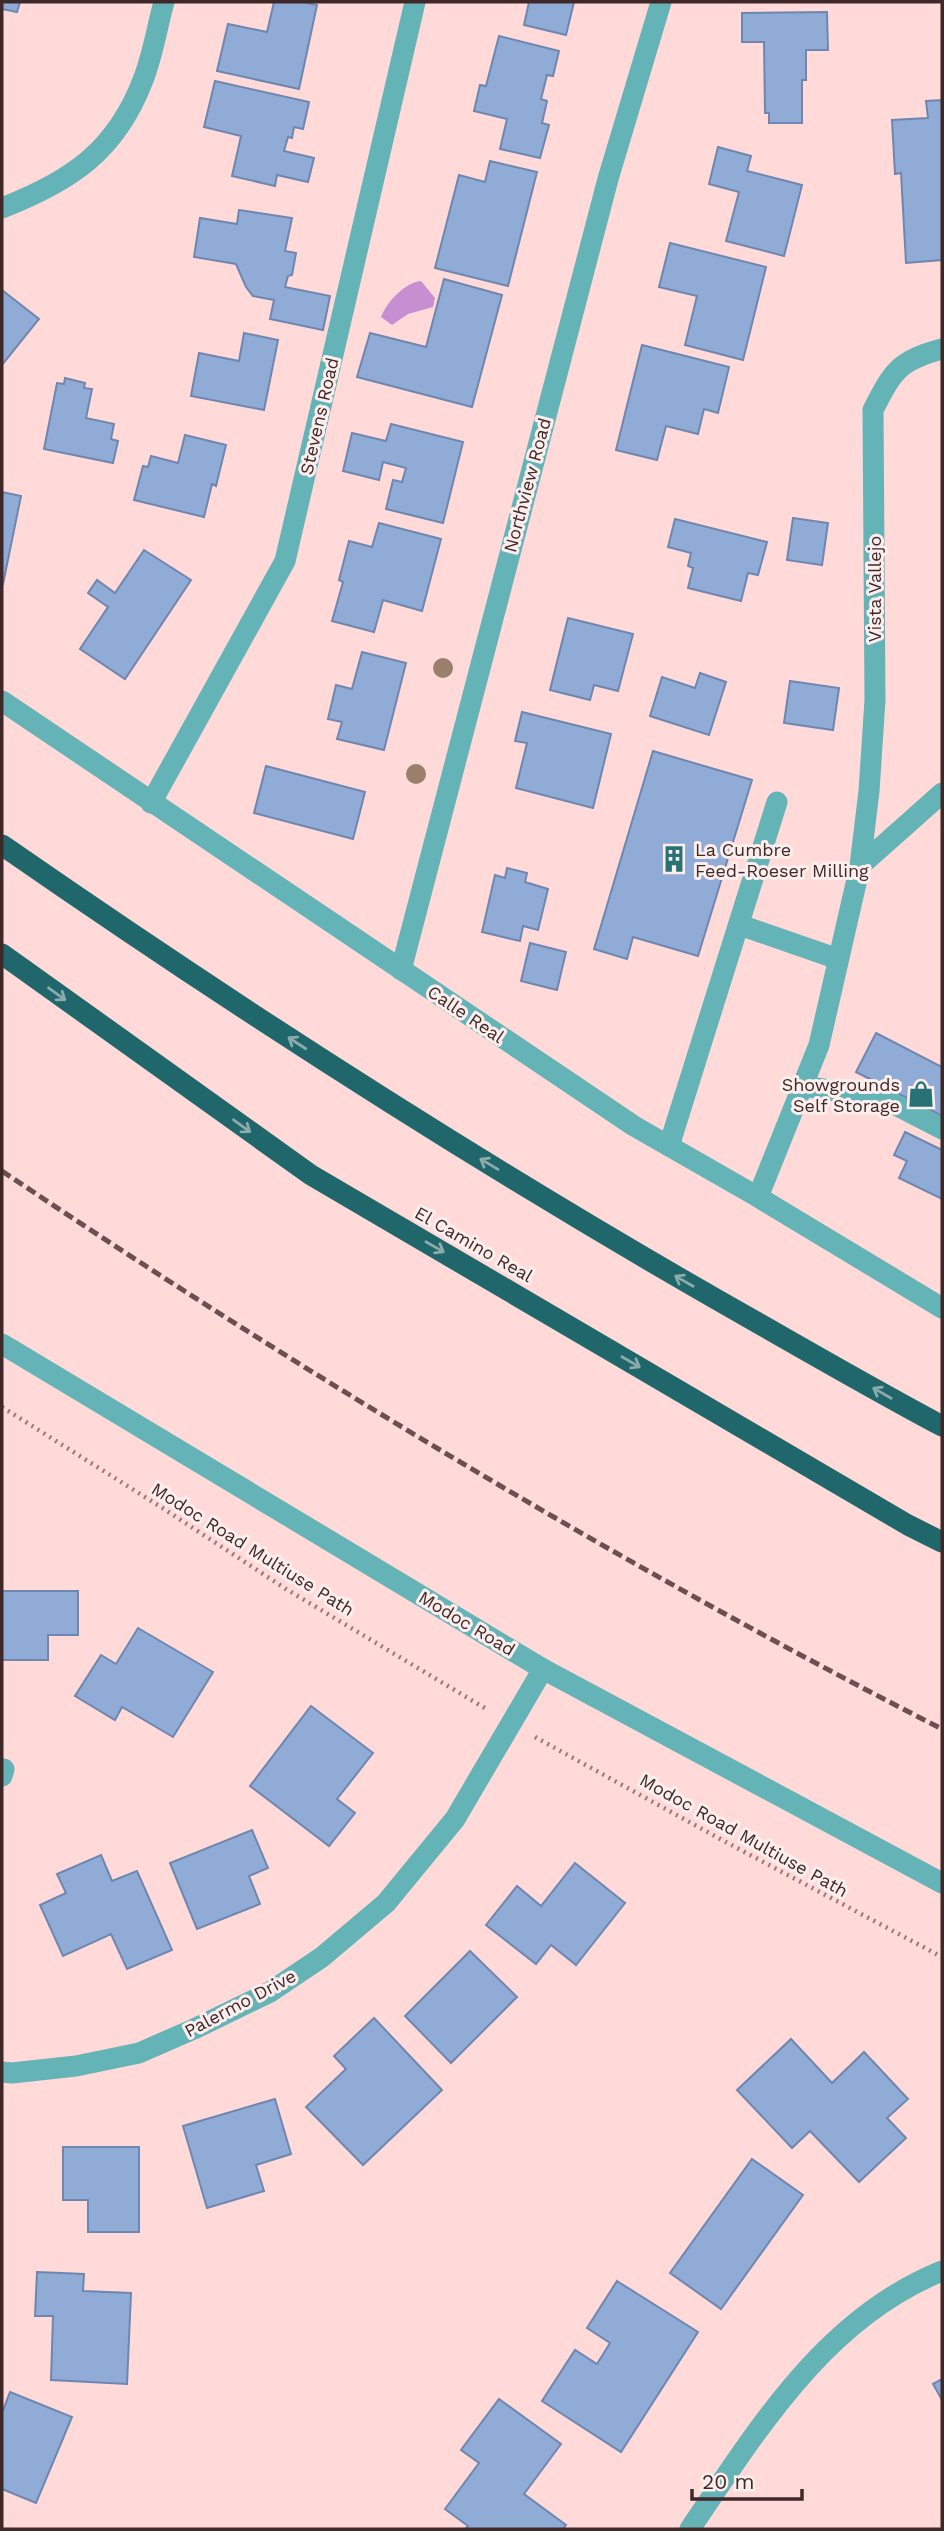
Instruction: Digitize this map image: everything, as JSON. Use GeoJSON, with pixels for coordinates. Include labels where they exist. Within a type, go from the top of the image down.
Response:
{"type":"FeatureCollection","features":[{"type":"Feature","properties":{"kind":"highway"},"geometry":{"type":"LineString","coordinates":[[2,845],[121,928],[402,1111],[641,1257],[942,1426]]}},
{"type":"Feature","properties":{"kind":"highway","name":"El Camino Real"},"geometry":{"type":"LineString","coordinates":[[2,954],[311,1175],[908,1525],[942,1542]]}},
{"type":"Feature","properties":{"kind":"street"},"geometry":{"type":"LineString","coordinates":[[2,208],[25,199],[80,169],[109,142],[130,109],[144,77],[164,2]]}},
{"type":"Feature","properties":{"kind":"street","name":"Stevens Road"},"geometry":{"type":"LineString","coordinates":[[151,803],[285,561],[415,2]]}},
{"type":"Feature","properties":{"kind":"street","name":"Northview Road"},"geometry":{"type":"LineString","coordinates":[[401,971],[608,178],[661,2]]}},
{"type":"Feature","properties":{"kind":"street","name":"Vista Vallejo"},"geometry":{"type":"LineString","coordinates":[[758,1197],[818,1045],[860,866],[869,791],[875,700],[873,410],[891,376],[910,359],[942,349]]}},
{"type":"Feature","properties":{"kind":"street","name":"Calle Real"},"geometry":{"type":"LineString","coordinates":[[2,701],[634,1126],[942,1308]]}},
{"type":"Feature","properties":{"kind":"street"},"geometry":{"type":"LineString","coordinates":[[860,866],[942,793]]}},
{"type":"Feature","properties":{"kind":"street"},"geometry":{"type":"LineString","coordinates":[[668,1146],[777,802]]}},
{"type":"Feature","properties":{"kind":"street"},"geometry":{"type":"LineString","coordinates":[[740,925],[838,959]]}},
{"type":"Feature","properties":{"kind":"street"},"geometry":{"type":"LineString","coordinates":[[802,1086],[880,1097],[942,1129]]}},
{"type":"Feature","properties":{"kind":"street","name":"Modoc Road"},"geometry":{"type":"LineString","coordinates":[[2,1344],[543,1669],[942,1883]]}},
{"type":"Feature","properties":{"kind":"street","name":"Palermo Drive"},"geometry":{"type":"LineString","coordinates":[[2,2071],[12,2073],[76,2066],[139,2053],[270,1992],[322,1958],[386,1903],[455,1819],[543,1669]]}},
{"type":"Feature","properties":{"kind":"street"},"geometry":{"type":"LineString","coordinates":[[690,2529],[762,2423],[806,2370],[861,2317],[942,2271]]}},
{"type":"Feature","properties":{"kind":"path","name":"Modoc Road Multiuse Path"},"geometry":{"type":"LineString","coordinates":[[2,1407],[286,1589],[491,1711]]}},
{"type":"Feature","properties":{"kind":"path","name":"Modoc Road Multiuse Path"},"geometry":{"type":"LineString","coordinates":[[534,1736],[942,1957]]}},
{"type":"Feature","properties":{"kind":"shaded area"},"geometry":{"type":"Polygon","coordinates":[[[421,281],[435,298],[433,307],[408,314],[392,325],[381,317],[397,294],[408,285],[421,281]]]}},
{"type":"Feature","properties":{"kind":"building"},"geometry":{"type":"Polygon","coordinates":[[[2,2],[20,2],[17,12],[2,9],[2,2]]]}},
{"type":"Feature","properties":{"kind":"building"},"geometry":{"type":"Polygon","coordinates":[[[274,2],[317,5],[299,89],[217,71],[228,24],[267,32],[274,2]]]}},
{"type":"Feature","properties":{"kind":"building"},"geometry":{"type":"Polygon","coordinates":[[[529,2],[574,2],[566,35],[524,25],[529,2]]]}},
{"type":"Feature","properties":{"kind":"building"},"geometry":{"type":"Polygon","coordinates":[[[827,12],[828,50],[806,50],[806,80],[802,80],[802,123],[769,123],[769,113],[765,113],[764,42],[742,42],[742,13],[827,12]]]}},
{"type":"Feature","properties":{"kind":"building"},"geometry":{"type":"Polygon","coordinates":[[[499,36],[559,51],[553,76],[547,75],[541,99],[547,101],[542,123],[549,125],[540,158],[500,149],[507,119],[474,111],[480,85],[486,86],[499,36]]]}},
{"type":"Feature","properties":{"kind":"building"},"geometry":{"type":"Polygon","coordinates":[[[215,81],[309,102],[303,129],[294,127],[292,138],[288,137],[284,151],[314,158],[308,182],[277,175],[275,186],[232,176],[241,136],[204,127],[215,81]]]}},
{"type":"Feature","properties":{"kind":"building"},"geometry":{"type":"Polygon","coordinates":[[[942,100],[942,260],[906,263],[901,173],[895,174],[892,120],[928,118],[926,101],[942,100]]]}},
{"type":"Feature","properties":{"kind":"building"},"geometry":{"type":"Polygon","coordinates":[[[718,147],[751,156],[747,171],[802,185],[784,256],[726,241],[739,192],[709,184],[718,147]]]}},
{"type":"Feature","properties":{"kind":"building"},"geometry":{"type":"Polygon","coordinates":[[[490,161],[537,172],[508,286],[435,268],[459,175],[485,182],[490,161]]]}},
{"type":"Feature","properties":{"kind":"building"},"geometry":{"type":"Polygon","coordinates":[[[239,210],[292,218],[285,251],[296,253],[292,275],[288,276],[285,287],[330,296],[323,330],[270,319],[274,300],[253,296],[236,264],[194,257],[200,218],[237,224],[239,210]]]}},
{"type":"Feature","properties":{"kind":"building"},"geometry":{"type":"Polygon","coordinates":[[[670,243],[766,267],[743,360],[685,345],[697,296],[659,287],[670,243]]]}},
{"type":"Feature","properties":{"kind":"building"},"geometry":{"type":"Polygon","coordinates":[[[444,279],[502,295],[472,407],[357,377],[370,333],[426,347],[444,279]]]}},
{"type":"Feature","properties":{"kind":"building"},"geometry":{"type":"Polygon","coordinates":[[[2,290],[39,319],[2,365],[2,290]]]}},
{"type":"Feature","properties":{"kind":"building"},"geometry":{"type":"Polygon","coordinates":[[[244,333],[278,340],[264,410],[191,396],[199,353],[239,361],[244,333]]]}},
{"type":"Feature","properties":{"kind":"building"},"geometry":{"type":"Polygon","coordinates":[[[642,345],[729,367],[718,413],[704,409],[698,434],[666,426],[657,460],[616,450],[642,345]]]}},
{"type":"Feature","properties":{"kind":"building"},"geometry":{"type":"Polygon","coordinates":[[[65,378],[85,383],[84,388],[92,389],[86,418],[114,424],[111,439],[118,441],[113,463],[44,449],[57,383],[64,384],[65,378]]]}},
{"type":"Feature","properties":{"kind":"building"},"geometry":{"type":"Polygon","coordinates":[[[391,424],[463,442],[443,523],[386,509],[393,480],[402,482],[406,468],[383,462],[379,480],[343,471],[352,433],[386,441],[391,424]]]}},
{"type":"Feature","properties":{"kind":"building"},"geometry":{"type":"Polygon","coordinates":[[[185,435],[226,445],[216,486],[212,484],[204,517],[134,500],[143,466],[148,467],[151,456],[178,463],[185,435]]]}},
{"type":"Feature","properties":{"kind":"building"},"geometry":{"type":"Polygon","coordinates":[[[2,492],[21,496],[3,584],[2,584],[2,492]]]}},
{"type":"Feature","properties":{"kind":"building"},"geometry":{"type":"Polygon","coordinates":[[[793,518],[828,523],[822,565],[787,560],[793,518]]]}},
{"type":"Feature","properties":{"kind":"building"},"geometry":{"type":"Polygon","coordinates":[[[675,519],[767,542],[758,575],[748,573],[741,601],[688,588],[693,568],[688,566],[691,553],[668,547],[675,519]]]}},
{"type":"Feature","properties":{"kind":"building"},"geometry":{"type":"Polygon","coordinates":[[[379,523],[441,539],[422,611],[383,600],[374,632],[332,621],[343,582],[339,580],[349,541],[372,547],[379,523]]]}},
{"type":"Feature","properties":{"kind":"building"},"geometry":{"type":"Polygon","coordinates":[[[144,550],[191,580],[125,679],[80,649],[108,607],[88,593],[97,580],[115,593],[144,550]]]}},
{"type":"Feature","properties":{"kind":"building"},"geometry":{"type":"Polygon","coordinates":[[[568,618],[633,634],[618,691],[594,685],[590,700],[550,690],[568,618]]]}},
{"type":"Feature","properties":{"kind":"building"},"geometry":{"type":"Polygon","coordinates":[[[362,652],[406,663],[384,750],[337,739],[342,722],[328,719],[336,685],[352,689],[362,652]]]}},
{"type":"Feature","properties":{"kind":"building"},"geometry":{"type":"Polygon","coordinates":[[[700,673],[726,682],[709,735],[650,716],[662,677],[695,688],[700,673]]]}},
{"type":"Feature","properties":{"kind":"building"},"geometry":{"type":"Polygon","coordinates":[[[790,681],[839,688],[833,730],[784,723],[790,681]]]}},
{"type":"Feature","properties":{"kind":"building"},"geometry":{"type":"Polygon","coordinates":[[[522,712],[611,734],[593,808],[516,788],[527,743],[515,741],[522,712]]]}},
{"type":"Feature","properties":{"kind":"building","name":"La Cumbre Feed-Roeser Milling"},"geometry":{"type":"Polygon","coordinates":[[[653,751],[752,780],[698,956],[633,937],[627,959],[594,949],[653,751]]]}},
{"type":"Feature","properties":{"kind":"building"},"geometry":{"type":"Polygon","coordinates":[[[266,766],[365,792],[353,839],[254,813],[266,766]]]}},
{"type":"Feature","properties":{"kind":"building"},"geometry":{"type":"Polygon","coordinates":[[[507,868],[527,873],[525,882],[548,889],[538,930],[523,926],[520,941],[482,932],[495,875],[505,878],[507,868]]]}},
{"type":"Feature","properties":{"kind":"building"},"geometry":{"type":"Polygon","coordinates":[[[530,943],[566,952],[557,990],[521,981],[530,943]]]}},
{"type":"Feature","properties":{"kind":"building","name":"Showgrounds Self Storage"},"geometry":{"type":"Polygon","coordinates":[[[876,1033],[942,1067],[942,1116],[856,1072],[876,1033]]]}},
{"type":"Feature","properties":{"kind":"building","name":"Showgrounds Self Storage"},"geometry":{"type":"Polygon","coordinates":[[[905,1132],[942,1150],[942,1199],[899,1178],[907,1161],[894,1155],[905,1132]]]}},
{"type":"Feature","properties":{"kind":"building"},"geometry":{"type":"Polygon","coordinates":[[[2,1591],[78,1591],[78,1635],[48,1635],[48,1660],[2,1660],[2,1591]]]}},
{"type":"Feature","properties":{"kind":"building"},"geometry":{"type":"Polygon","coordinates":[[[138,1628],[213,1672],[173,1737],[122,1707],[115,1720],[75,1696],[101,1655],[116,1664],[138,1628]]]}},
{"type":"Feature","properties":{"kind":"building"},"geometry":{"type":"Polygon","coordinates":[[[311,1706],[373,1753],[337,1799],[355,1813],[329,1846],[250,1786],[311,1706]]]}},
{"type":"Feature","properties":{"kind":"building"},"geometry":{"type":"Polygon","coordinates":[[[252,1830],[268,1868],[249,1876],[260,1904],[197,1929],[170,1863],[252,1830]]]}},
{"type":"Feature","properties":{"kind":"building"},"geometry":{"type":"Polygon","coordinates":[[[101,1855],[112,1881],[137,1871],[172,1950],[127,1969],[111,1934],[63,1956],[40,1905],[66,1893],[57,1874],[101,1855]]]}},
{"type":"Feature","properties":{"kind":"building"},"geometry":{"type":"Polygon","coordinates":[[[575,1863],[625,1903],[576,1965],[551,1945],[536,1964],[486,1925],[517,1886],[541,1906],[575,1863]]]}},
{"type":"Feature","properties":{"kind":"building"},"geometry":{"type":"Polygon","coordinates":[[[470,1951],[517,1997],[451,2063],[405,2016],[470,1951]]]}},
{"type":"Feature","properties":{"kind":"building"},"geometry":{"type":"Polygon","coordinates":[[[374,2018],[442,2090],[363,2165],[306,2107],[346,2069],[334,2056],[374,2018]]]}},
{"type":"Feature","properties":{"kind":"building"},"geometry":{"type":"Polygon","coordinates":[[[791,2039],[832,2083],[864,2052],[908,2099],[887,2118],[906,2138],[859,2182],[810,2131],[792,2148],[737,2090],[791,2039]]]}},
{"type":"Feature","properties":{"kind":"building"},"geometry":{"type":"Polygon","coordinates":[[[275,2099],[291,2154],[256,2165],[264,2191],[207,2208],[183,2126],[275,2099]]]}},
{"type":"Feature","properties":{"kind":"building"},"geometry":{"type":"Polygon","coordinates":[[[63,2147],[139,2147],[139,2232],[88,2232],[88,2200],[63,2200],[63,2147]]]}},
{"type":"Feature","properties":{"kind":"building"},"geometry":{"type":"Polygon","coordinates":[[[752,2159],[803,2195],[721,2309],[670,2273],[752,2159]]]}},
{"type":"Feature","properties":{"kind":"building"},"geometry":{"type":"Polygon","coordinates":[[[37,2272],[84,2274],[83,2291],[131,2293],[127,2384],[51,2380],[53,2316],[35,2316],[37,2272]]]}},
{"type":"Feature","properties":{"kind":"building"},"geometry":{"type":"Polygon","coordinates":[[[617,2281],[698,2332],[621,2452],[542,2401],[575,2350],[597,2364],[610,2343],[587,2328],[617,2281]]]}},
{"type":"Feature","properties":{"kind":"building"},"geometry":{"type":"Polygon","coordinates":[[[942,2379],[942,2400],[933,2384],[942,2379]]]}},
{"type":"Feature","properties":{"kind":"building"},"geometry":{"type":"Polygon","coordinates":[[[10,2392],[72,2417],[36,2503],[2,2489],[2,2413],[10,2392]]]}},
{"type":"Feature","properties":{"kind":"building"},"geometry":{"type":"Polygon","coordinates":[[[499,2399],[561,2444],[524,2494],[566,2525],[563,2529],[465,2529],[468,2526],[445,2509],[479,2463],[461,2450],[499,2399]]]}},
{"type":"Feature","properties":{"kind":"railway"},"geometry":{"type":"LineString","coordinates":[[2,1171],[231,1320],[463,1464],[700,1600],[942,1729]]}},
{"type":"Feature","properties":{"kind":"place","name":"La Cumbre Feed-Roeser Milling"},"geometry":{"type":"Point","coordinates":[674,859]}},
{"type":"Feature","properties":{"kind":"place","name":"Showgrounds Self Storage"},"geometry":{"type":"Point","coordinates":[921,1094]}}]}
